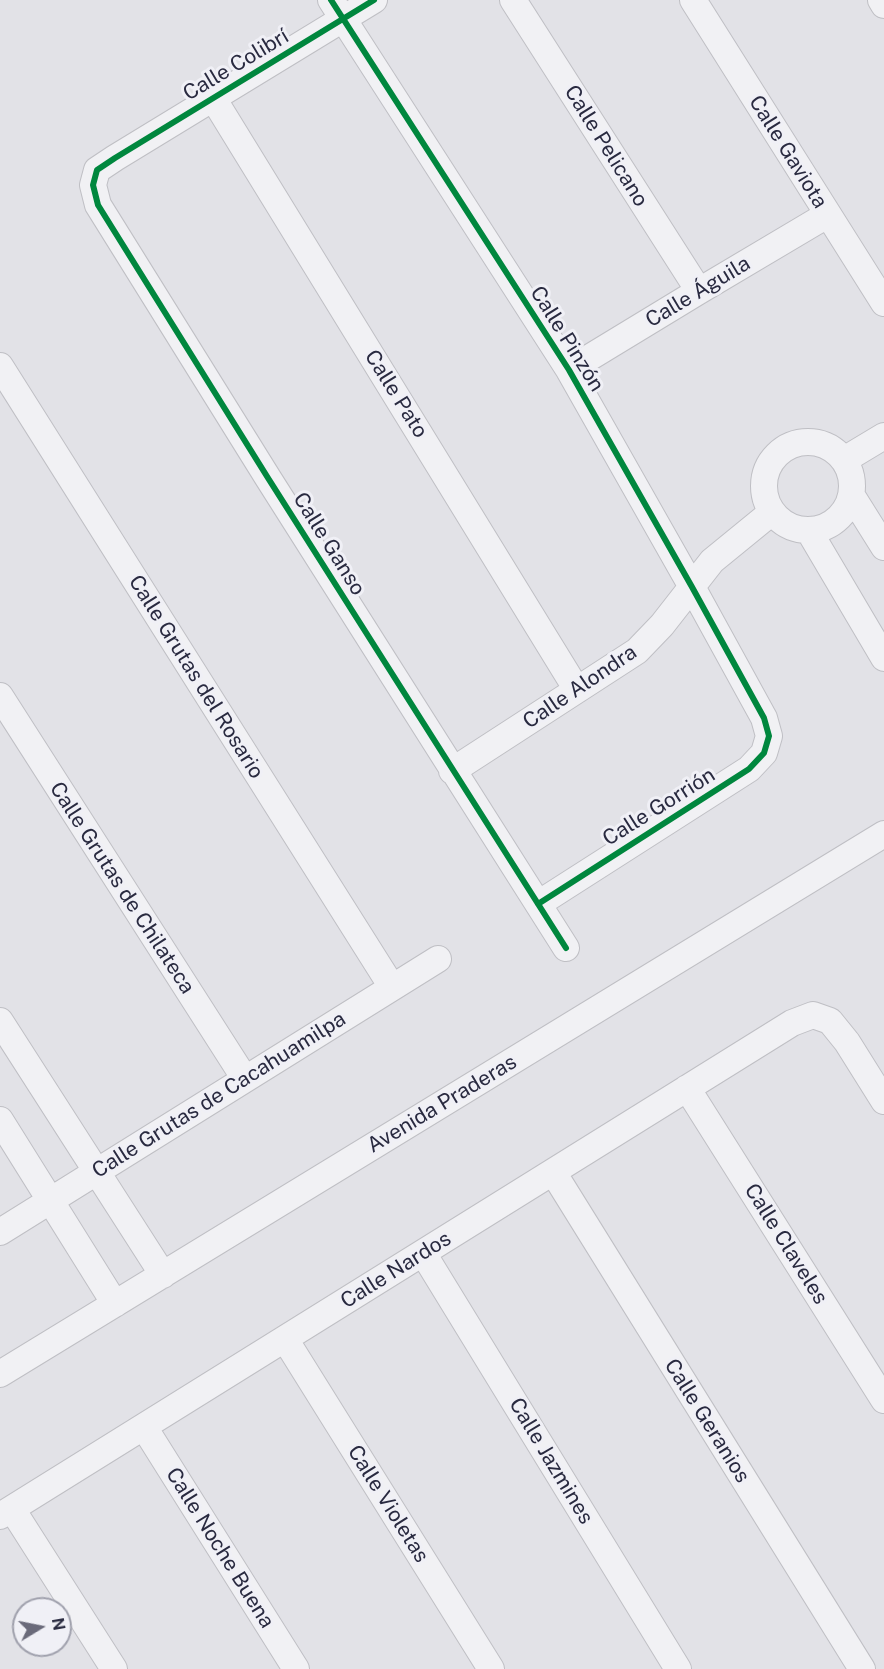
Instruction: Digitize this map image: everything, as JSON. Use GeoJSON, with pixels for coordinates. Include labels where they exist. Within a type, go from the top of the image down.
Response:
{"type":"FeatureCollection","features":[{"type":"Feature","properties":{"kind":"street","name":"Calle Colibrí"},"geometry":{"type":"LineString","coordinates":[[115,158],[213,98],[338,9],[374,0]]}},
{"type":"Feature","properties":{"kind":"street","name":"Calle Pelicano"},"geometry":{"type":"LineString","coordinates":[[513,0],[699,291]]}},
{"type":"Feature","properties":{"kind":"street","name":"Calle Gaviota"},"geometry":{"type":"LineString","coordinates":[[693,0],[884,303]]}},
{"type":"Feature","properties":{"kind":"street"},"geometry":{"type":"LineString","coordinates":[[881,0],[884,5]]}},
{"type":"Feature","properties":{"kind":"street","name":"Calle Pinzón"},"geometry":{"type":"LineString","coordinates":[[338,9],[569,370],[764,718]]}},
{"type":"Feature","properties":{"kind":"street","name":"Calle Pato"},"geometry":{"type":"LineString","coordinates":[[213,98],[577,690]]}},
{"type":"Feature","properties":{"kind":"street","name":"Calle Ganso"},"geometry":{"type":"LineString","coordinates":[[115,158],[97,170],[93,185],[98,205],[452,771],[566,948]]}},
{"type":"Feature","properties":{"kind":"street","name":"Calle Águila"},"geometry":{"type":"LineString","coordinates":[[569,370],[827,215]]}},
{"type":"Feature","properties":{"kind":"street","name":"Calle Grutas del Rosario"},"geometry":{"type":"LineString","coordinates":[[0,366],[392,987]]}},
{"type":"Feature","properties":{"kind":"street"},"geometry":{"type":"LineString","coordinates":[[844,460],[884,436]]}},
{"type":"Feature","properties":{"kind":"street"},"geometry":{"type":"LineString","coordinates":[[812,441],[827,445],[839,454],[848,466],[853,481],[852,496],[846,511],[836,522],[809,531],[795,529],[782,522],[772,512],[766,499],[764,485],[766,471],[773,458],[784,448],[797,442],[812,441]]}},
{"type":"Feature","properties":{"kind":"street"},"geometry":{"type":"LineString","coordinates":[[852,496],[884,547]]}},
{"type":"Feature","properties":{"kind":"street","name":"Calle Alondra"},"geometry":{"type":"LineString","coordinates":[[452,771],[637,651],[662,625],[712,561],[772,512]]}},
{"type":"Feature","properties":{"kind":"street"},"geometry":{"type":"LineString","coordinates":[[809,531],[884,658]]}},
{"type":"Feature","properties":{"kind":"street","name":"Calle Grutas de Chilateca"},"geometry":{"type":"LineString","coordinates":[[0,696],[245,1079]]}},
{"type":"Feature","properties":{"kind":"street","name":"Calle Gorrión"},"geometry":{"type":"LineString","coordinates":[[538,904],[749,769],[764,753],[769,736],[764,718]]}},
{"type":"Feature","properties":{"kind":"street","name":"Avenida Praderas"},"geometry":{"type":"LineString","coordinates":[[0,1374],[884,834]]}},
{"type":"Feature","properties":{"kind":"street","name":"Calle Grutas de Cacahuamilpa"},"geometry":{"type":"LineString","coordinates":[[0,1232],[438,959]]}},
{"type":"Feature","properties":{"kind":"street","name":"Calle Nardos"},"geometry":{"type":"LineString","coordinates":[[6,1513],[792,1023],[813,1015],[830,1021],[848,1042],[884,1101]]}},
{"type":"Feature","properties":{"kind":"street"},"geometry":{"type":"LineString","coordinates":[[0,1021],[163,1275]]}},
{"type":"Feature","properties":{"kind":"street","name":"Calle Claveles"},"geometry":{"type":"LineString","coordinates":[[687,1088],[884,1400]]}},
{"type":"Feature","properties":{"kind":"street"},"geometry":{"type":"LineString","coordinates":[[0,1120],[115,1304]]}},
{"type":"Feature","properties":{"kind":"street","name":"Calle Geranios"},"geometry":{"type":"LineString","coordinates":[[553,1172],[862,1669]]}},
{"type":"Feature","properties":{"kind":"street","name":"Calle Jazmines"},"geometry":{"type":"LineString","coordinates":[[423,1252],[678,1669]]}},
{"type":"Feature","properties":{"kind":"street","name":"Calle Violetas"},"geometry":{"type":"LineString","coordinates":[[285,1339],[491,1669]]}},
{"type":"Feature","properties":{"kind":"street","name":"Calle Noche Buena"},"geometry":{"type":"LineString","coordinates":[[144,1426],[296,1669]]}},
{"type":"Feature","properties":{"kind":"street"},"geometry":{"type":"LineString","coordinates":[[6,1513],[114,1669]]}},
{"type":"Feature","properties":{"kind":"cycle path"},"geometry":{"type":"LineString","coordinates":[[331,0],[569,370],[764,718],[769,736],[764,753],[749,769],[538,904]]}},
{"type":"Feature","properties":{"kind":"cycle path"},"geometry":{"type":"LineString","coordinates":[[374,0],[115,158],[97,170],[93,185],[98,205],[566,948]]}}]}
